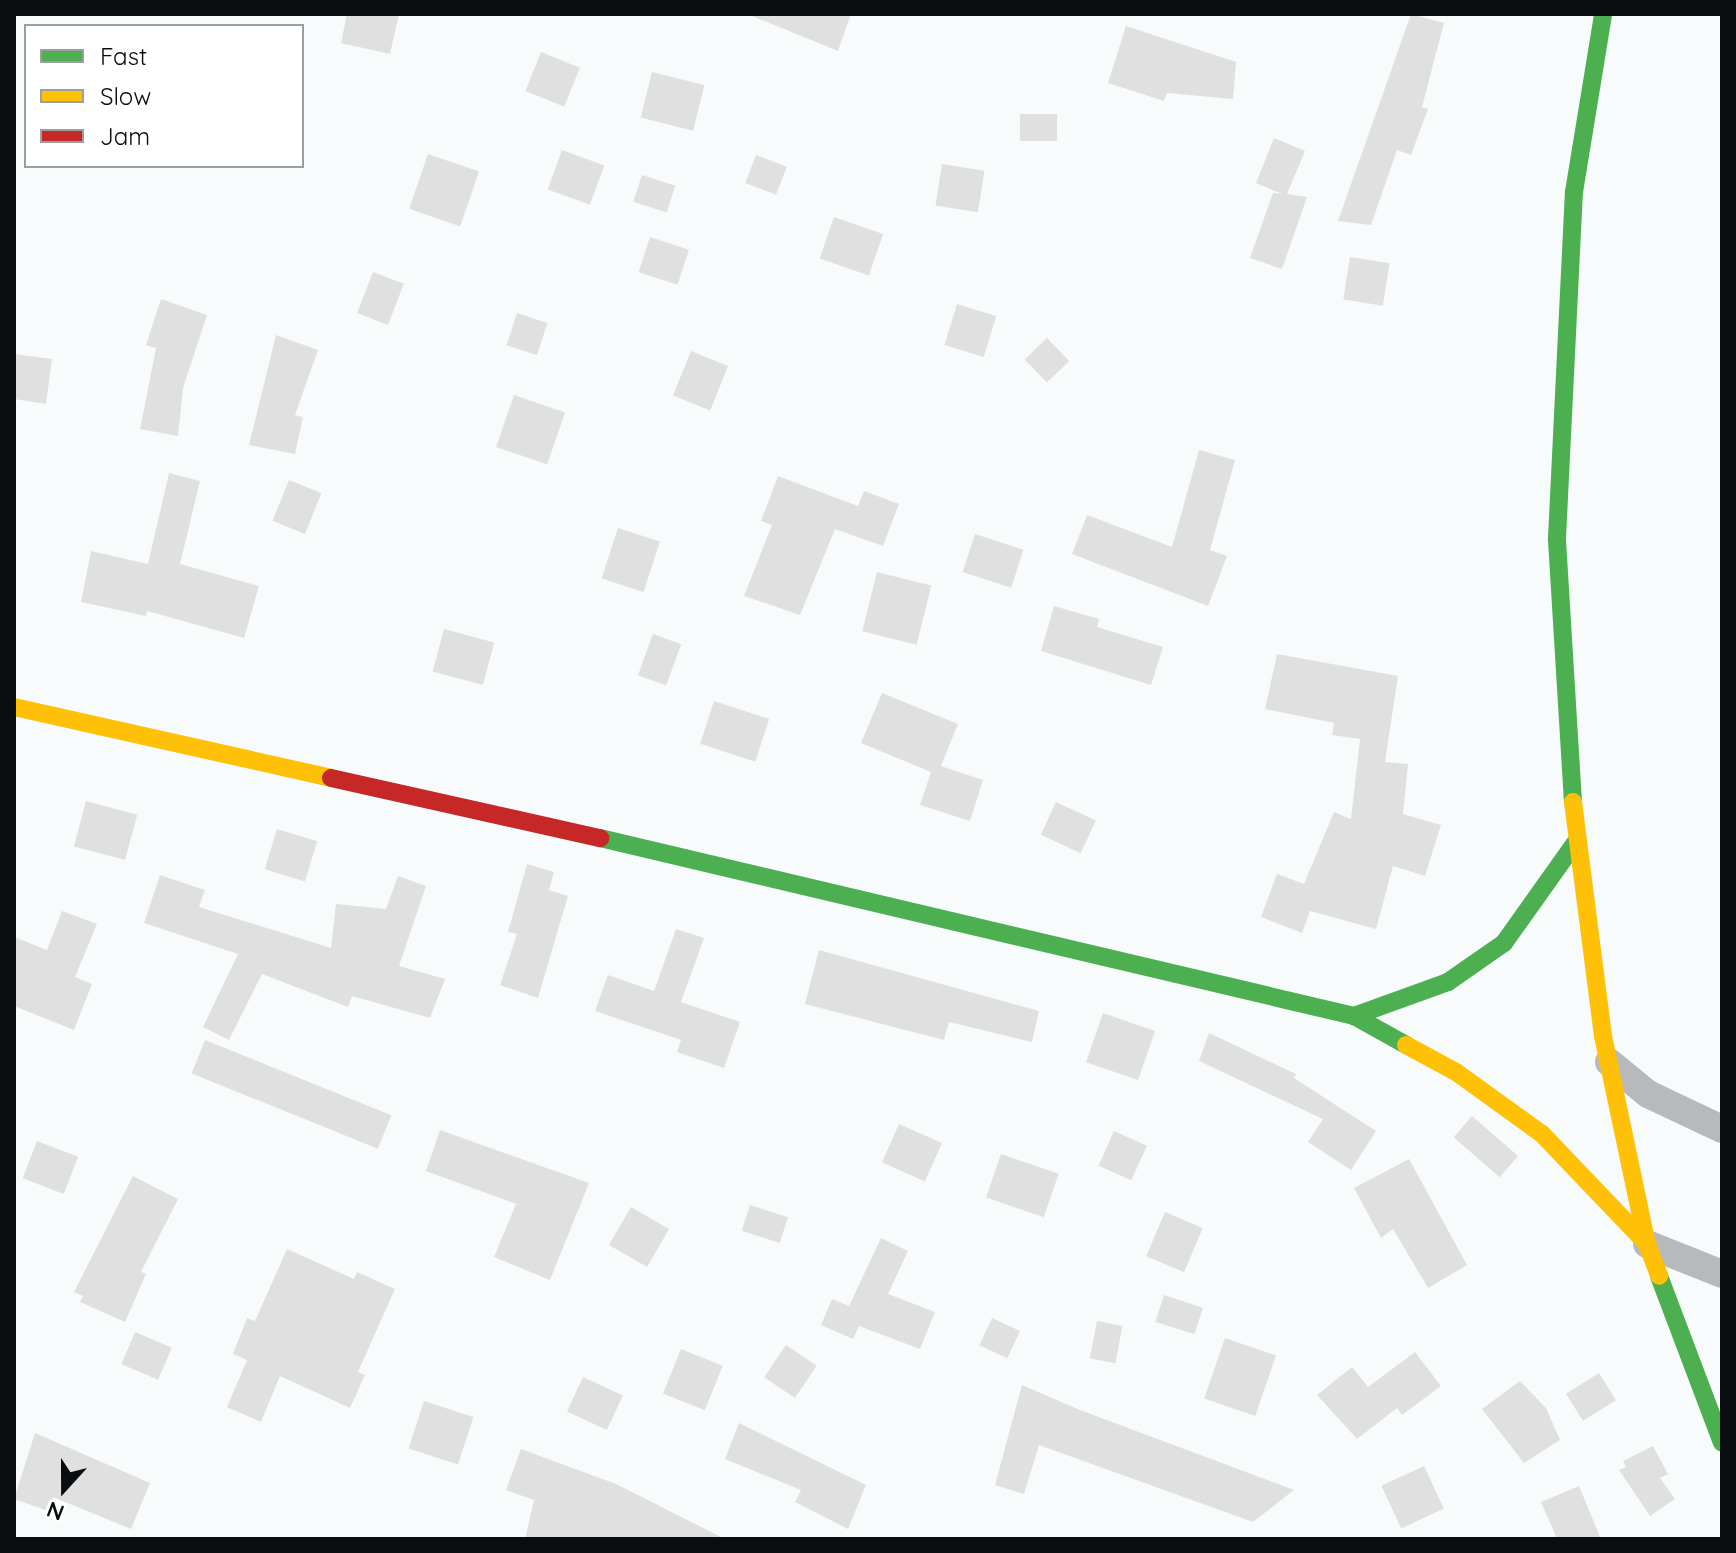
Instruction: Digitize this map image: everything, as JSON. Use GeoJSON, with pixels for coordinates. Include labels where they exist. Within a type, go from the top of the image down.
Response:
{"type":"FeatureCollection","features":[{"type":"Feature","properties":{"kind":"main road"},"geometry":{"type":"LineString","coordinates":[[1603,14],[1574,192],[1557,538],[1575,843],[1609,1062],[1647,1244],[1722,1443]]}},
{"type":"Feature","properties":{"kind":"main road"},"geometry":{"type":"LineString","coordinates":[[14,707],[651,849],[1354,1016],[1456,1072],[1542,1134],[1647,1244]]}},
{"type":"Feature","properties":{"kind":"main road"},"geometry":{"type":"LineString","coordinates":[[1354,1016],[1448,982],[1504,943],[1575,843]]}},
{"type":"Feature","properties":{"kind":"street"},"geometry":{"type":"LineString","coordinates":[[1609,1062],[1648,1094],[1722,1129]]}},
{"type":"Feature","properties":{"kind":"street"},"geometry":{"type":"LineString","coordinates":[[1647,1244],[1722,1274]]}},
{"type":"Feature","properties":{"kind":"building"},"geometry":{"type":"Polygon","coordinates":[[[347,14],[399,14],[390,54],[341,43],[347,14]]]}},
{"type":"Feature","properties":{"kind":"building"},"geometry":{"type":"Polygon","coordinates":[[[747,14],[851,14],[838,51],[747,14]]]}},
{"type":"Feature","properties":{"kind":"building"},"geometry":{"type":"Polygon","coordinates":[[[1411,14],[1444,23],[1422,107],[1428,109],[1411,155],[1397,150],[1371,225],[1338,221],[1411,14]]]}},
{"type":"Feature","properties":{"kind":"building"},"geometry":{"type":"Polygon","coordinates":[[[1126,26],[1236,62],[1233,99],[1167,93],[1164,101],[1108,83],[1126,26]]]}},
{"type":"Feature","properties":{"kind":"building"},"geometry":{"type":"Polygon","coordinates":[[[541,52],[580,68],[564,107],[525,91],[541,52]]]}},
{"type":"Feature","properties":{"kind":"building"},"geometry":{"type":"Polygon","coordinates":[[[652,72],[704,85],[693,131],[641,118],[652,72]]]}},
{"type":"Feature","properties":{"kind":"building"},"geometry":{"type":"Polygon","coordinates":[[[1020,114],[1057,114],[1057,141],[1020,141],[1020,114]]]}},
{"type":"Feature","properties":{"kind":"building"},"geometry":{"type":"Polygon","coordinates":[[[1274,138],[1305,151],[1287,194],[1307,197],[1282,269],[1250,258],[1273,193],[1282,194],[1256,183],[1274,138]]]}},
{"type":"Feature","properties":{"kind":"building"},"geometry":{"type":"Polygon","coordinates":[[[562,150],[604,165],[590,205],[548,189],[562,150]]]}},
{"type":"Feature","properties":{"kind":"building"},"geometry":{"type":"Polygon","coordinates":[[[428,154],[479,172],[460,226],[409,209],[428,154]]]}},
{"type":"Feature","properties":{"kind":"building"},"geometry":{"type":"Polygon","coordinates":[[[756,155],[787,167],[776,195],[745,183],[756,155]]]}},
{"type":"Feature","properties":{"kind":"building"},"geometry":{"type":"Polygon","coordinates":[[[942,164],[984,171],[978,212],[935,205],[942,164]]]}},
{"type":"Feature","properties":{"kind":"building"},"geometry":{"type":"Polygon","coordinates":[[[642,175],[675,186],[667,212],[633,202],[642,175]]]}},
{"type":"Feature","properties":{"kind":"building"},"geometry":{"type":"Polygon","coordinates":[[[834,217],[883,234],[869,276],[820,259],[834,217]]]}},
{"type":"Feature","properties":{"kind":"building"},"geometry":{"type":"Polygon","coordinates":[[[650,237],[689,250],[678,285],[639,272],[650,237]]]}},
{"type":"Feature","properties":{"kind":"building"},"geometry":{"type":"Polygon","coordinates":[[[1350,257],[1390,263],[1383,306],[1343,299],[1350,257]]]}},
{"type":"Feature","properties":{"kind":"building"},"geometry":{"type":"Polygon","coordinates":[[[373,272],[404,284],[388,325],[357,313],[373,272]]]}},
{"type":"Feature","properties":{"kind":"building"},"geometry":{"type":"Polygon","coordinates":[[[161,299],[207,315],[183,388],[178,436],[140,429],[156,348],[146,345],[161,299]]]}},
{"type":"Feature","properties":{"kind":"building"},"geometry":{"type":"Polygon","coordinates":[[[957,304],[996,316],[984,357],[944,345],[957,304]]]}},
{"type":"Feature","properties":{"kind":"building"},"geometry":{"type":"Polygon","coordinates":[[[517,313],[547,323],[537,355],[506,345],[517,313]]]}},
{"type":"Feature","properties":{"kind":"building"},"geometry":{"type":"Polygon","coordinates":[[[276,335],[318,350],[295,415],[303,417],[295,454],[249,445],[276,335]]]}},
{"type":"Feature","properties":{"kind":"building"},"geometry":{"type":"Polygon","coordinates":[[[1047,338],[1069,361],[1047,383],[1025,360],[1047,338]]]}},
{"type":"Feature","properties":{"kind":"building"},"geometry":{"type":"Polygon","coordinates":[[[691,351],[728,366],[710,410],[673,396],[691,351]]]}},
{"type":"Feature","properties":{"kind":"building"},"geometry":{"type":"Polygon","coordinates":[[[14,354],[52,359],[46,404],[14,399],[14,354]]]}},
{"type":"Feature","properties":{"kind":"building"},"geometry":{"type":"Polygon","coordinates":[[[514,395],[565,413],[547,465],[496,447],[514,395]]]}},
{"type":"Feature","properties":{"kind":"building"},"geometry":{"type":"Polygon","coordinates":[[[1199,450],[1235,460],[1210,550],[1227,556],[1208,606],[1072,554],[1087,515],[1172,547],[1199,450]]]}},
{"type":"Feature","properties":{"kind":"building"},"geometry":{"type":"Polygon","coordinates":[[[169,473],[200,481],[180,564],[259,586],[244,638],[147,611],[146,616],[81,602],[91,551],[148,564],[169,473]]]}},
{"type":"Feature","properties":{"kind":"building"},"geometry":{"type":"Polygon","coordinates":[[[778,476],[858,506],[864,491],[899,504],[883,546],[835,529],[800,615],[744,596],[772,525],[761,521],[778,476]]]}},
{"type":"Feature","properties":{"kind":"building"},"geometry":{"type":"Polygon","coordinates":[[[289,480],[321,493],[305,534],[273,521],[289,480]]]}},
{"type":"Feature","properties":{"kind":"building"},"geometry":{"type":"Polygon","coordinates":[[[618,528],[660,542],[643,592],[602,578],[618,528]]]}},
{"type":"Feature","properties":{"kind":"building"},"geometry":{"type":"Polygon","coordinates":[[[975,534],[1024,550],[1011,588],[963,572],[975,534]]]}},
{"type":"Feature","properties":{"kind":"building"},"geometry":{"type":"Polygon","coordinates":[[[877,572],[931,586],[917,645],[862,631],[877,572]]]}},
{"type":"Feature","properties":{"kind":"building"},"geometry":{"type":"Polygon","coordinates":[[[1054,606],[1099,619],[1097,627],[1163,647],[1151,685],[1041,651],[1054,606]]]}},
{"type":"Feature","properties":{"kind":"building"},"geometry":{"type":"Polygon","coordinates":[[[444,629],[494,642],[483,685],[433,672],[444,629]]]}},
{"type":"Feature","properties":{"kind":"building"},"geometry":{"type":"Polygon","coordinates":[[[653,634],[681,644],[666,686],[638,675],[653,634]]]}},
{"type":"Feature","properties":{"kind":"building"},"geometry":{"type":"Polygon","coordinates":[[[1277,654],[1398,676],[1385,762],[1408,764],[1403,814],[1441,825],[1425,876],[1393,866],[1376,929],[1310,911],[1302,933],[1261,917],[1277,874],[1304,884],[1334,812],[1351,819],[1360,739],[1332,735],[1334,723],[1265,709],[1277,654]]]}},
{"type":"Feature","properties":{"kind":"building"},"geometry":{"type":"Polygon","coordinates":[[[882,693],[958,724],[941,766],[983,780],[970,821],[920,805],[931,772],[861,743],[882,693]]]}},
{"type":"Feature","properties":{"kind":"building"},"geometry":{"type":"Polygon","coordinates":[[[714,701],[769,719],[755,762],[700,744],[714,701]]]}},
{"type":"Feature","properties":{"kind":"building"},"geometry":{"type":"Polygon","coordinates":[[[86,801],[137,815],[125,860],[74,846],[86,801]]]}},
{"type":"Feature","properties":{"kind":"building"},"geometry":{"type":"Polygon","coordinates":[[[1056,802],[1096,821],[1081,853],[1041,835],[1056,802]]]}},
{"type":"Feature","properties":{"kind":"building"},"geometry":{"type":"Polygon","coordinates":[[[277,829],[317,841],[305,881],[265,869],[277,829]]]}},
{"type":"Feature","properties":{"kind":"building"},"geometry":{"type":"Polygon","coordinates":[[[527,864],[554,872],[549,890],[568,896],[538,998],[500,985],[517,934],[508,932],[527,864]]]}},
{"type":"Feature","properties":{"kind":"building"},"geometry":{"type":"Polygon","coordinates":[[[160,875],[205,890],[199,907],[331,948],[336,904],[386,909],[398,876],[426,886],[399,966],[445,979],[430,1018],[352,996],[348,1007],[262,974],[229,1040],[203,1027],[238,954],[144,923],[160,875]]]}},
{"type":"Feature","properties":{"kind":"building"},"geometry":{"type":"Polygon","coordinates":[[[62,911],[97,924],[75,977],[92,984],[74,1030],[14,1006],[14,937],[47,950],[62,911]]]}},
{"type":"Feature","properties":{"kind":"building"},"geometry":{"type":"Polygon","coordinates":[[[676,929],[704,938],[681,1002],[740,1022],[724,1068],[677,1052],[681,1040],[595,1011],[608,975],[654,991],[676,929]]]}},
{"type":"Feature","properties":{"kind":"building"},"geometry":{"type":"Polygon","coordinates":[[[819,950],[1039,1011],[1032,1042],[949,1022],[944,1040],[805,1004],[819,950]]]}},
{"type":"Feature","properties":{"kind":"building"},"geometry":{"type":"Polygon","coordinates":[[[1103,1013],[1155,1031],[1138,1080],[1086,1062],[1103,1013]]]}},
{"type":"Feature","properties":{"kind":"building"},"geometry":{"type":"Polygon","coordinates":[[[1209,1033],[1296,1074],[1294,1078],[1376,1131],[1351,1170],[1308,1142],[1323,1119],[1199,1061],[1209,1033]]]}},
{"type":"Feature","properties":{"kind":"building"},"geometry":{"type":"Polygon","coordinates":[[[205,1040],[391,1115],[378,1149],[192,1073],[205,1040]]]}},
{"type":"Feature","properties":{"kind":"building"},"geometry":{"type":"Polygon","coordinates":[[[1472,1116],[1518,1156],[1500,1177],[1454,1137],[1472,1116]]]}},
{"type":"Feature","properties":{"kind":"building"},"geometry":{"type":"Polygon","coordinates":[[[899,1124],[942,1143],[925,1181],[882,1162],[899,1124]]]}},
{"type":"Feature","properties":{"kind":"building"},"geometry":{"type":"Polygon","coordinates":[[[440,1130],[589,1183],[550,1280],[494,1257],[516,1204],[426,1171],[440,1130]]]}},
{"type":"Feature","properties":{"kind":"building"},"geometry":{"type":"Polygon","coordinates":[[[1114,1131],[1147,1146],[1131,1180],[1099,1166],[1114,1131]]]}},
{"type":"Feature","properties":{"kind":"building"},"geometry":{"type":"Polygon","coordinates":[[[37,1141],[78,1157],[64,1194],[23,1178],[37,1141]]]}},
{"type":"Feature","properties":{"kind":"building"},"geometry":{"type":"Polygon","coordinates":[[[1001,1154],[1059,1174],[1044,1217],[986,1197],[1001,1154]]]}},
{"type":"Feature","properties":{"kind":"building"},"geometry":{"type":"Polygon","coordinates":[[[1409,1159],[1467,1265],[1428,1288],[1393,1229],[1381,1238],[1354,1188],[1409,1159]]]}},
{"type":"Feature","properties":{"kind":"building"},"geometry":{"type":"Polygon","coordinates":[[[133,1176],[178,1199],[141,1272],[146,1274],[125,1322],[80,1302],[83,1296],[74,1292],[133,1176]]]}},
{"type":"Feature","properties":{"kind":"building"},"geometry":{"type":"Polygon","coordinates":[[[750,1205],[788,1217],[780,1243],[742,1231],[750,1205]]]}},
{"type":"Feature","properties":{"kind":"building"},"geometry":{"type":"Polygon","coordinates":[[[631,1207],[669,1229],[647,1267],[609,1245],[631,1207]]]}},
{"type":"Feature","properties":{"kind":"building"},"geometry":{"type":"Polygon","coordinates":[[[1165,1212],[1203,1228],[1184,1272],[1146,1256],[1165,1212]]]}},
{"type":"Feature","properties":{"kind":"building"},"geometry":{"type":"Polygon","coordinates":[[[881,1238],[908,1251],[888,1294],[935,1312],[920,1349],[859,1326],[853,1339],[821,1325],[832,1299],[849,1306],[881,1238]]]}},
{"type":"Feature","properties":{"kind":"building"},"geometry":{"type":"Polygon","coordinates":[[[287,1249],[354,1279],[357,1272],[395,1289],[358,1372],[365,1375],[350,1408],[280,1376],[261,1422],[227,1407],[247,1360],[233,1354],[247,1318],[255,1321],[287,1249]]]}},
{"type":"Feature","properties":{"kind":"building"},"geometry":{"type":"Polygon","coordinates":[[[1164,1295],[1203,1308],[1194,1334],[1155,1322],[1164,1295]]]}},
{"type":"Feature","properties":{"kind":"building"},"geometry":{"type":"Polygon","coordinates":[[[992,1318],[1020,1331],[1007,1358],[979,1345],[992,1318]]]}},
{"type":"Feature","properties":{"kind":"building"},"geometry":{"type":"Polygon","coordinates":[[[1097,1321],[1123,1326],[1115,1363],[1090,1358],[1097,1321]]]}},
{"type":"Feature","properties":{"kind":"building"},"geometry":{"type":"Polygon","coordinates":[[[135,1332],[172,1348],[158,1380],[121,1364],[135,1332]]]}},
{"type":"Feature","properties":{"kind":"building"},"geometry":{"type":"Polygon","coordinates":[[[1225,1338],[1276,1356],[1255,1416],[1204,1399],[1225,1338]]]}},
{"type":"Feature","properties":{"kind":"building"},"geometry":{"type":"Polygon","coordinates":[[[786,1345],[817,1366],[795,1398],[764,1377],[786,1345]]]}},
{"type":"Feature","properties":{"kind":"building"},"geometry":{"type":"Polygon","coordinates":[[[681,1349],[723,1366],[705,1410],[663,1394],[681,1349]]]}},
{"type":"Feature","properties":{"kind":"building"},"geometry":{"type":"Polygon","coordinates":[[[1415,1352],[1441,1386],[1402,1415],[1397,1408],[1357,1439],[1317,1395],[1352,1367],[1368,1387],[1415,1352]]]}},
{"type":"Feature","properties":{"kind":"building"},"geometry":{"type":"Polygon","coordinates":[[[1599,1373],[1616,1400],[1583,1421],[1566,1394],[1599,1373]]]}},
{"type":"Feature","properties":{"kind":"building"},"geometry":{"type":"Polygon","coordinates":[[[583,1377],[623,1396],[607,1430],[567,1411],[583,1377]]]}},
{"type":"Feature","properties":{"kind":"building"},"geometry":{"type":"Polygon","coordinates":[[[1520,1381],[1546,1408],[1560,1440],[1524,1463],[1482,1409],[1520,1381]]]}},
{"type":"Feature","properties":{"kind":"building"},"geometry":{"type":"Polygon","coordinates":[[[1022,1385],[1080,1410],[1294,1490],[1253,1522],[1039,1445],[1024,1494],[995,1485],[1022,1385]]]}},
{"type":"Feature","properties":{"kind":"building"},"geometry":{"type":"Polygon","coordinates":[[[424,1401],[473,1417],[458,1465],[409,1449],[424,1401]]]}},
{"type":"Feature","properties":{"kind":"building"},"geometry":{"type":"Polygon","coordinates":[[[739,1423],[866,1485],[848,1529],[795,1502],[801,1490],[725,1459],[739,1423]]]}},
{"type":"Feature","properties":{"kind":"building"},"geometry":{"type":"Polygon","coordinates":[[[35,1433],[150,1483],[131,1529],[53,1497],[48,1511],[14,1499],[35,1433]]]}},
{"type":"Feature","properties":{"kind":"building"},"geometry":{"type":"Polygon","coordinates":[[[1653,1446],[1668,1474],[1660,1478],[1675,1499],[1650,1516],[1619,1470],[1626,1467],[1623,1461],[1653,1446]]]}},
{"type":"Feature","properties":{"kind":"building"},"geometry":{"type":"Polygon","coordinates":[[[521,1449],[616,1484],[725,1539],[525,1539],[534,1500],[506,1490],[521,1449]]]}},
{"type":"Feature","properties":{"kind":"building"},"geometry":{"type":"Polygon","coordinates":[[[1424,1466],[1444,1509],[1401,1528],[1381,1486],[1424,1466]]]}},
{"type":"Feature","properties":{"kind":"building"},"geometry":{"type":"Polygon","coordinates":[[[1579,1486],[1601,1539],[1557,1539],[1541,1502],[1579,1486]]]}},
{"type":"Feature","properties":{"kind":"traffic: fast"},"geometry":{"type":"LineString","coordinates":[[1573,802],[1557,538],[1574,192],[1603,14]]}},
{"type":"Feature","properties":{"kind":"traffic: fast"},"geometry":{"type":"LineString","coordinates":[[600,838],[1354,1016],[1406,1045]]}},
{"type":"Feature","properties":{"kind":"traffic: fast"},"geometry":{"type":"LineString","coordinates":[[1354,1016],[1448,982],[1504,943],[1575,843]]}},
{"type":"Feature","properties":{"kind":"traffic: fast"},"geometry":{"type":"LineString","coordinates":[[1659,1276],[1722,1443]]}},
{"type":"Feature","properties":{"kind":"traffic: slow"},"geometry":{"type":"LineString","coordinates":[[14,707],[331,778]]}},
{"type":"Feature","properties":{"kind":"traffic: slow"},"geometry":{"type":"LineString","coordinates":[[1573,802],[1603,1036],[1647,1244],[1659,1276]]}},
{"type":"Feature","properties":{"kind":"traffic: slow"},"geometry":{"type":"LineString","coordinates":[[1406,1045],[1456,1072],[1542,1134],[1647,1244]]}},
{"type":"Feature","properties":{"kind":"traffic: jam"},"geometry":{"type":"LineString","coordinates":[[331,778],[600,838]]}}]}
